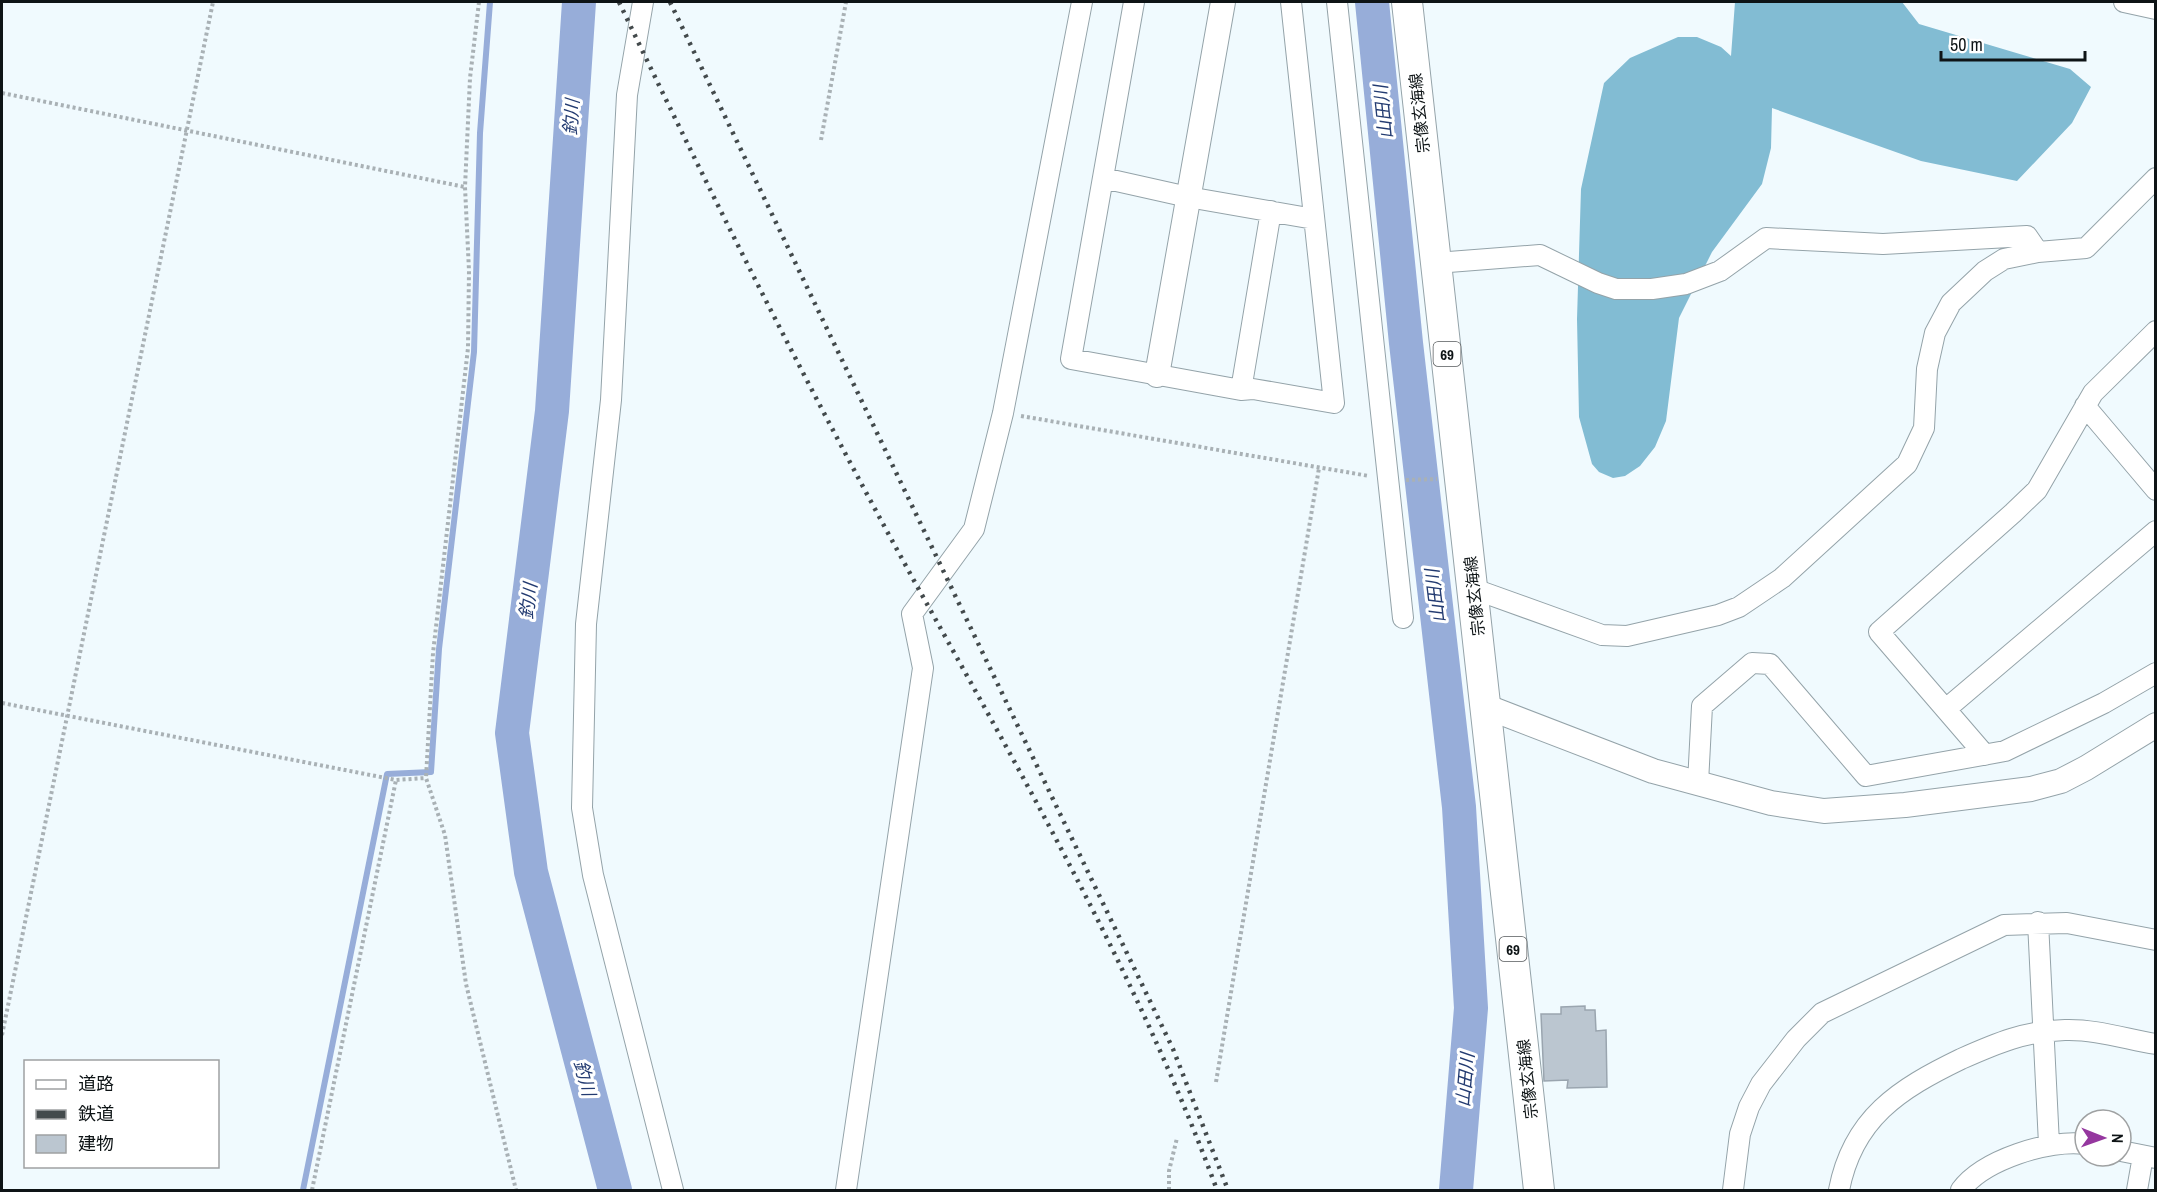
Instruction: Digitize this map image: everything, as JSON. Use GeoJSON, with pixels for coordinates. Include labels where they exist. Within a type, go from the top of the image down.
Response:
{"type":"FeatureCollection","features":[{"type":"Feature","properties":{"kind":"main road","name":"宗像玄海線"},"geometry":{"type":"LineString","coordinates":[[1407,2],[1474,589],[1539,1191]]}},
{"type":"Feature","properties":{"kind":"street"},"geometry":{"type":"LineString","coordinates":[[643,2],[627,95],[611,400],[586,624],[582,808],[593,875],[673,1191]]}},
{"type":"Feature","properties":{"kind":"street"},"geometry":{"type":"LineString","coordinates":[[846,1191],[923,668],[912,614],[974,529],[1003,413],[1082,2]]}},
{"type":"Feature","properties":{"kind":"street"},"geometry":{"type":"LineString","coordinates":[[1134,2],[1071,359],[1241,390],[1253,389],[1334,403],[1291,2]]}},
{"type":"Feature","properties":{"kind":"street"},"geometry":{"type":"LineString","coordinates":[[1157,375],[1223,2]]}},
{"type":"Feature","properties":{"kind":"street"},"geometry":{"type":"LineString","coordinates":[[1337,2],[1403,618]]}},
{"type":"Feature","properties":{"kind":"street"},"geometry":{"type":"LineString","coordinates":[[2124,2],[2156,9]]}},
{"type":"Feature","properties":{"kind":"street"},"geometry":{"type":"LineString","coordinates":[[1103,178],[1188,197],[1314,219]]}},
{"type":"Feature","properties":{"kind":"street"},"geometry":{"type":"LineString","coordinates":[[1474,589],[1602,635],[1627,636],[1718,615],[1761,594],[1906,464],[1924,428],[1929,360],[1935,333],[1951,303],[1986,271],[2004,259],[2038,252],[2086,248],[2156,178]]}},
{"type":"Feature","properties":{"kind":"street"},"geometry":{"type":"LineString","coordinates":[[1241,390],[1270,211]]}},
{"type":"Feature","properties":{"kind":"street"},"geometry":{"type":"LineString","coordinates":[[1436,263],[1540,255],[1607,286],[1652,289],[1686,284],[1719,271],[1766,238],[1883,244],[2027,236],[2038,252]]}},
{"type":"Feature","properties":{"kind":"street"},"geometry":{"type":"LineString","coordinates":[[1985,755],[1879,632],[2037,490],[2093,393],[2156,331]]}},
{"type":"Feature","properties":{"kind":"street"},"geometry":{"type":"LineString","coordinates":[[2085,406],[2156,490]]}},
{"type":"Feature","properties":{"kind":"street"},"geometry":{"type":"LineString","coordinates":[[1946,709],[2156,531]]}},
{"type":"Feature","properties":{"kind":"street"},"geometry":{"type":"LineString","coordinates":[[1698,783],[1702,706],[1752,663],[1770,664],[1866,776],[2005,751],[2104,703],[2156,673]]}},
{"type":"Feature","properties":{"kind":"street"},"geometry":{"type":"LineString","coordinates":[[1487,707],[1653,771],[1772,803],[1824,811],[1850,811],[2031,789],[2061,781],[2156,725]]}},
{"type":"Feature","properties":{"kind":"street"},"geometry":{"type":"LineString","coordinates":[[1733,1191],[1740,1134],[1749,1107],[1761,1084],[1789,1048],[1822,1013],[2004,926],[2038,922],[2067,923],[2156,940]]}},
{"type":"Feature","properties":{"kind":"street"},"geometry":{"type":"LineString","coordinates":[[2038,922],[2049,1144]]}},
{"type":"Feature","properties":{"kind":"street"},"geometry":{"type":"LineString","coordinates":[[1839,1191],[1842,1175],[1856,1143],[1873,1119],[1905,1088],[2005,1039],[2044,1032],[2092,1032],[2156,1044]]}},
{"type":"Feature","properties":{"kind":"street"},"geometry":{"type":"LineString","coordinates":[[1961,1191],[1979,1172],[2049,1144],[2073,1144]]}},
{"type":"Feature","properties":{"kind":"street"},"geometry":{"type":"LineString","coordinates":[[2133,1154],[2149,1157],[2137,1191]]}},
{"type":"Feature","properties":{"kind":"path"},"geometry":{"type":"LineString","coordinates":[[2,1035],[213,2]]}},
{"type":"Feature","properties":{"kind":"path"},"geometry":{"type":"LineString","coordinates":[[479,2],[470,78],[465,187],[465,241],[469,271],[468,348],[433,653],[426,778],[446,835],[466,984],[516,1191]]}},
{"type":"Feature","properties":{"kind":"path"},"geometry":{"type":"LineString","coordinates":[[821,140],[846,2]]}},
{"type":"Feature","properties":{"kind":"path"},"geometry":{"type":"LineString","coordinates":[[2,93],[465,187]]}},
{"type":"Feature","properties":{"kind":"path"},"geometry":{"type":"LineString","coordinates":[[1003,413],[1390,480],[1461,478]]}},
{"type":"Feature","properties":{"kind":"path"},"geometry":{"type":"LineString","coordinates":[[1216,1082],[1319,468]]}},
{"type":"Feature","properties":{"kind":"path"},"geometry":{"type":"LineString","coordinates":[[2,703],[396,780],[426,778]]}},
{"type":"Feature","properties":{"kind":"path"},"geometry":{"type":"LineString","coordinates":[[312,1191],[396,780]]}},
{"type":"Feature","properties":{"kind":"path"},"geometry":{"type":"LineString","coordinates":[[1169,1191],[1169,1172],[1177,1138]]}},
{"type":"Feature","properties":{"kind":"shaded area"},"geometry":{"type":"Polygon","coordinates":[[[1735,2],[1902,2],[1919,24],[2070,69],[2091,87],[2072,123],[2017,181],[1921,161],[1772,108],[1771,148],[1762,184],[1712,252],[1679,318],[1666,421],[1655,447],[1640,466],[1625,476],[1613,478],[1599,472],[1592,464],[1579,417],[1577,319],[1581,189],[1604,83],[1630,58],[1678,37],[1697,37],[1721,47],[1731,56],[1735,2]]]}},
{"type":"Feature","properties":{"kind":"building"},"geometry":{"type":"Polygon","coordinates":[[[1585,1006],[1585,1010],[1595,1010],[1596,1031],[1606,1030],[1607,1087],[1567,1088],[1568,1080],[1544,1081],[1541,1014],[1561,1014],[1561,1007],[1585,1006]]]}},
{"type":"Feature","properties":{"kind":"waterway"},"geometry":{"type":"LineString","coordinates":[[303,1190],[387,774],[431,772],[439,649],[474,352],[480,133],[490,2]]}},
{"type":"Feature","properties":{"kind":"waterway","name":"釣川"},"geometry":{"type":"LineString","coordinates":[[579,2],[552,411],[512,733],[531,872],[615,1190]]}},
{"type":"Feature","properties":{"kind":"waterway","name":"山田川"},"geometry":{"type":"LineString","coordinates":[[1372,2],[1406,343],[1459,807],[1471,1008],[1456,1190]]}},
{"type":"Feature","properties":{"kind":"railway"},"geometry":{"type":"LineString","coordinates":[[619,2],[801,369],[1079,882],[1153,1034],[1217,1190]]}},
{"type":"Feature","properties":{"kind":"railway"},"geometry":{"type":"LineString","coordinates":[[670,2],[1173,1049],[1228,1190]]}}]}
